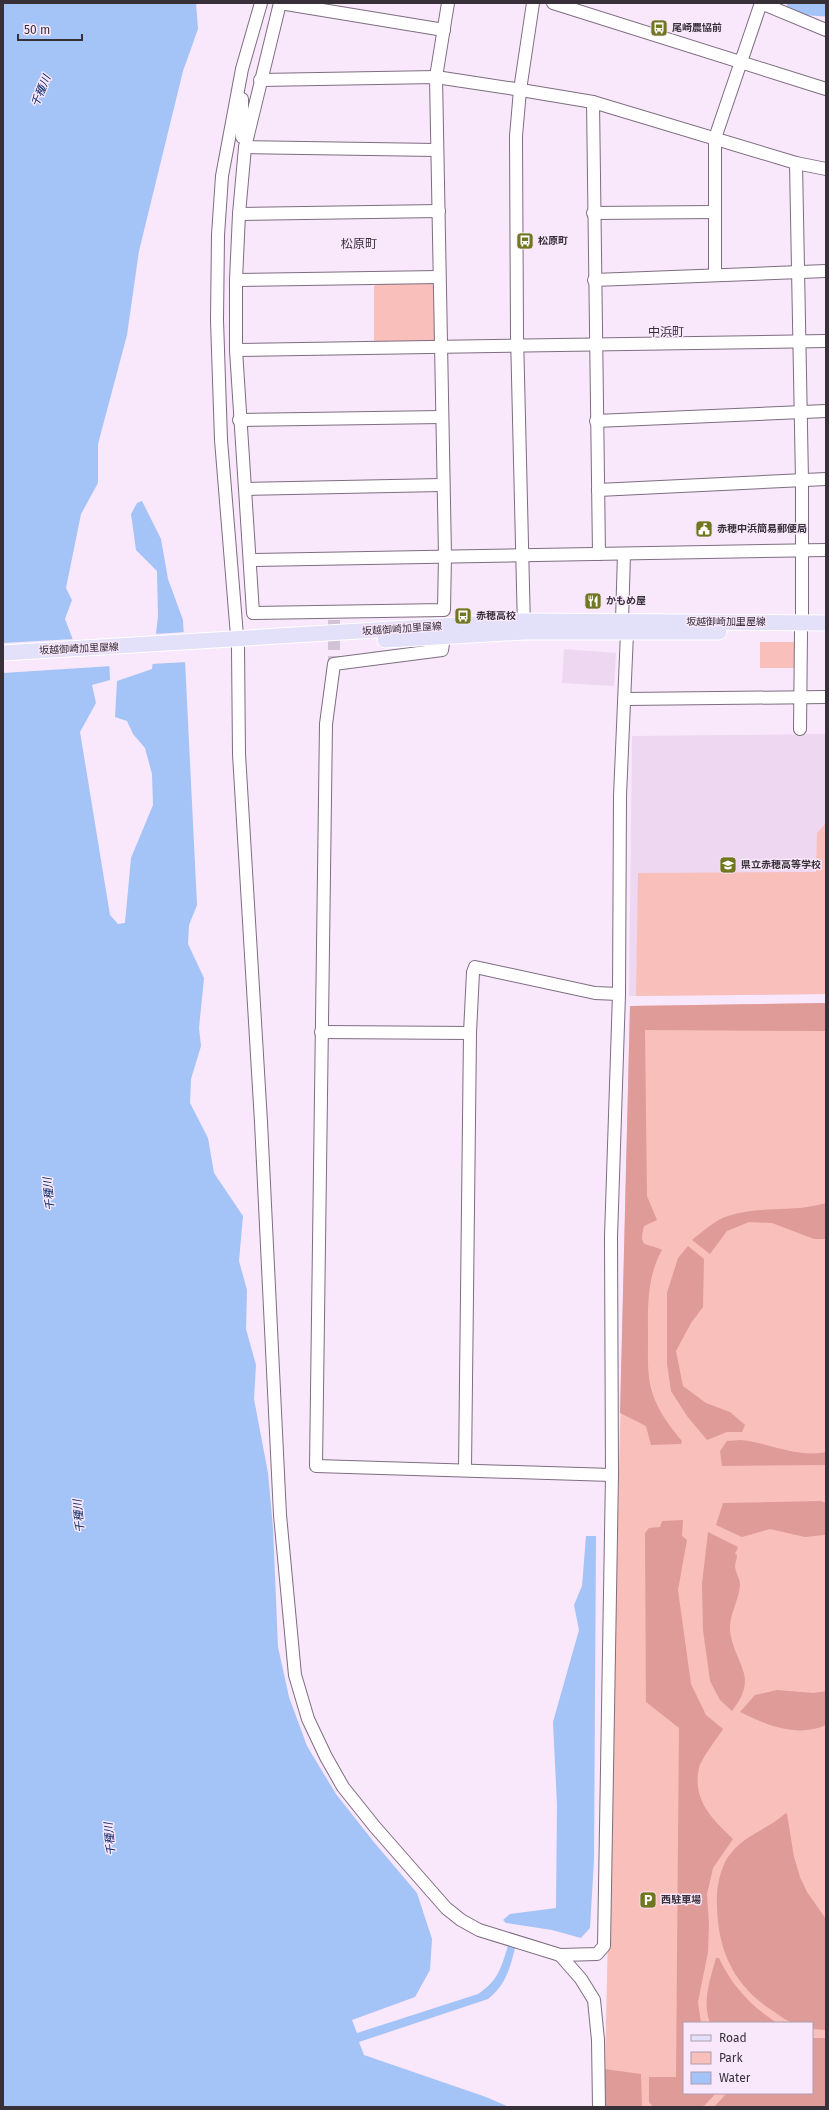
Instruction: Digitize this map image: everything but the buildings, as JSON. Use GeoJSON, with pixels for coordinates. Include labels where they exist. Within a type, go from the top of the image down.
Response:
{"type":"FeatureCollection","features":[{"type":"Feature","properties":{"kind":"main road","name":"坂越御崎加里屋線"},"geometry":{"type":"LineString","coordinates":[[3,663],[234,644],[524,627],[801,627],[826,623]]}},
{"type":"Feature","properties":{"kind":"main road","name":"坂越御崎加里屋線"},"geometry":{"type":"LineString","coordinates":[[801,627],[826,632]]}},
{"type":"Feature","properties":{"kind":"main road","name":"坂越御崎加里屋線"},"geometry":{"type":"LineString","coordinates":[[3,653],[234,644]]}},
{"type":"Feature","properties":{"kind":"street"},"geometry":{"type":"LineString","coordinates":[[261,3],[242,69],[222,176],[218,235],[217,320],[221,440],[234,644],[280,1515],[295,1675],[308,1719],[326,1757],[343,1787],[370,1821],[446,1908],[461,1920],[479,1930],[560,1955],[598,1954],[604,1946],[612,1475],[611,1237],[619,994],[620,796],[625,699],[624,554]]}},
{"type":"Feature","properties":{"kind":"street"},"geometry":{"type":"LineString","coordinates":[[444,30],[280,3],[260,80],[245,147],[239,214],[236,280],[236,350],[253,613],[334,616],[444,610]]}},
{"type":"Feature","properties":{"kind":"street"},"geometry":{"type":"LineString","coordinates":[[448,3],[436,77],[442,485],[445,556],[444,631],[442,650],[334,664],[326,724],[316,1466],[465,1469],[612,1475]]}},
{"type":"Feature","properties":{"kind":"street"},"geometry":{"type":"LineString","coordinates":[[524,627],[518,347],[516,136],[520,90],[533,3]]}},
{"type":"Feature","properties":{"kind":"street"},"geometry":{"type":"LineString","coordinates":[[553,3],[826,89]]}},
{"type":"Feature","properties":{"kind":"street"},"geometry":{"type":"LineString","coordinates":[[715,274],[715,138],[739,62],[761,3],[826,30]]}},
{"type":"Feature","properties":{"kind":"street"},"geometry":{"type":"LineString","coordinates":[[242,69],[242,142],[245,147]]}},
{"type":"Feature","properties":{"kind":"street"},"geometry":{"type":"LineString","coordinates":[[260,80],[436,77],[520,90],[593,102],[796,163],[826,169]]}},
{"type":"Feature","properties":{"kind":"street"},"geometry":{"type":"LineString","coordinates":[[593,102],[593,213],[599,554]]}},
{"type":"Feature","properties":{"kind":"street"},"geometry":{"type":"LineString","coordinates":[[245,147],[436,150]]}},
{"type":"Feature","properties":{"kind":"street"},"geometry":{"type":"LineString","coordinates":[[796,163],[802,480],[800,729]]}},
{"type":"Feature","properties":{"kind":"street"},"geometry":{"type":"LineString","coordinates":[[239,214],[439,211]]}},
{"type":"Feature","properties":{"kind":"street"},"geometry":{"type":"LineString","coordinates":[[593,213],[715,212]]}},
{"type":"Feature","properties":{"kind":"street"},"geometry":{"type":"LineString","coordinates":[[594,280],[797,271],[826,272]]}},
{"type":"Feature","properties":{"kind":"street"},"geometry":{"type":"LineString","coordinates":[[236,280],[439,277]]}},
{"type":"Feature","properties":{"kind":"street"},"geometry":{"type":"LineString","coordinates":[[236,350],[518,347],[826,341]]}},
{"type":"Feature","properties":{"kind":"street"},"geometry":{"type":"LineString","coordinates":[[596,421],[826,411]]}},
{"type":"Feature","properties":{"kind":"street"},"geometry":{"type":"LineString","coordinates":[[240,420],[442,417]]}},
{"type":"Feature","properties":{"kind":"street"},"geometry":{"type":"LineString","coordinates":[[598,490],[826,479]]}},
{"type":"Feature","properties":{"kind":"street"},"geometry":{"type":"LineString","coordinates":[[246,489],[442,485]]}},
{"type":"Feature","properties":{"kind":"street"},"geometry":{"type":"LineString","coordinates":[[250,560],[826,550]]}},
{"type":"Feature","properties":{"kind":"street"},"geometry":{"type":"LineString","coordinates":[[625,699],[826,697]]}},
{"type":"Feature","properties":{"kind":"street"},"geometry":{"type":"LineString","coordinates":[[465,1469],[470,1033],[473,972],[475,966],[595,993],[619,994]]}},
{"type":"Feature","properties":{"kind":"street"},"geometry":{"type":"LineString","coordinates":[[321,1032],[470,1033]]}},
{"type":"Feature","properties":{"kind":"street"},"geometry":{"type":"LineString","coordinates":[[560,1955],[581,1978],[594,2000],[598,2040],[599,2107]]}},
{"type":"Feature","properties":{"kind":"shaded area"},"geometry":{"type":"Polygon","coordinates":[[[564,649],[616,653],[614,686],[562,683],[564,649]]]}},
{"type":"Feature","properties":{"kind":"shaded area","name":"県立赤穂高等学校"},"geometry":{"type":"Polygon","coordinates":[[[826,734],[826,994],[629,996],[632,736],[826,734]]]}},
{"type":"Feature","properties":{"kind":"shaded area"},"geometry":{"type":"Polygon","coordinates":[[[826,1003],[826,1031],[645,1030],[647,1196],[657,1220],[644,1226],[642,1239],[645,1244],[662,1250],[653,1272],[649,1294],[648,1359],[650,1386],[661,1412],[682,1441],[681,1444],[651,1445],[646,1426],[620,1413],[630,1006],[826,1003]]]}},
{"type":"Feature","properties":{"kind":"shaded area"},"geometry":{"type":"Polygon","coordinates":[[[826,1203],[826,1239],[814,1239],[772,1223],[749,1222],[727,1231],[710,1254],[692,1240],[718,1220],[728,1216],[752,1211],[802,1208],[826,1203]]]}},
{"type":"Feature","properties":{"kind":"shaded area"},"geometry":{"type":"Polygon","coordinates":[[[688,1246],[704,1259],[703,1307],[691,1323],[676,1351],[683,1386],[706,1403],[730,1412],[745,1425],[742,1432],[727,1432],[707,1440],[687,1416],[671,1391],[667,1364],[667,1293],[678,1258],[688,1246]]]}},
{"type":"Feature","properties":{"kind":"shaded area"},"geometry":{"type":"Polygon","coordinates":[[[741,1440],[794,1452],[826,1452],[826,1465],[722,1466],[720,1451],[727,1441],[741,1440]]]}},
{"type":"Feature","properties":{"kind":"shaded area"},"geometry":{"type":"Polygon","coordinates":[[[821,1501],[826,1503],[826,1535],[805,1537],[770,1529],[742,1537],[716,1525],[723,1503],[821,1501]]]}},
{"type":"Feature","properties":{"kind":"shaded area"},"geometry":{"type":"Polygon","coordinates":[[[683,1520],[682,1536],[687,1540],[678,1590],[691,1684],[706,1715],[723,1729],[706,1753],[699,1768],[698,1790],[701,1799],[711,1816],[733,1839],[713,1868],[707,1894],[709,1924],[708,1952],[698,2002],[701,2022],[683,2022],[683,2094],[715,2094],[705,2105],[700,2107],[653,2107],[649,2102],[649,2077],[676,2077],[679,1728],[646,1702],[645,1533],[649,1528],[660,1527],[662,1521],[683,1520]]]}},
{"type":"Feature","properties":{"kind":"shaded area"},"geometry":{"type":"Polygon","coordinates":[[[708,1532],[738,1547],[735,1554],[737,1555],[735,1567],[740,1585],[731,1619],[730,1631],[745,1680],[744,1689],[740,1699],[732,1711],[720,1700],[710,1681],[703,1630],[702,1584],[708,1532]]]}},
{"type":"Feature","properties":{"kind":"shaded area"},"geometry":{"type":"Polygon","coordinates":[[[777,1690],[814,1693],[826,1691],[826,1725],[815,1729],[793,1730],[771,1725],[740,1712],[755,1695],[777,1690]]]}},
{"type":"Feature","properties":{"kind":"shaded area"},"geometry":{"type":"Polygon","coordinates":[[[786,1813],[787,1814],[794,1857],[800,1877],[807,1892],[826,1919],[826,2030],[813,2029],[813,2022],[788,2021],[759,2001],[738,1979],[725,1952],[721,1938],[718,1922],[717,1894],[720,1875],[725,1863],[734,1849],[741,1843],[786,1813]]]}},
{"type":"Feature","properties":{"kind":"shaded area"},"geometry":{"type":"Polygon","coordinates":[[[716,1958],[719,1958],[736,1987],[751,2003],[776,2022],[710,2022],[707,2007],[709,1982],[716,1958]]]}},
{"type":"Feature","properties":{"kind":"shaded area"},"geometry":{"type":"Polygon","coordinates":[[[813,2038],[826,2038],[826,2107],[714,2107],[726,2094],[813,2094],[813,2038]]]}},
{"type":"Feature","properties":{"kind":"shaded area"},"geometry":{"type":"Polygon","coordinates":[[[604,2069],[641,2074],[642,2107],[604,2107],[604,2069]]]}},
{"type":"Feature","properties":{"kind":"green space"},"geometry":{"type":"Polygon","coordinates":[[[432,281],[434,284],[435,339],[430,342],[378,344],[374,340],[374,286],[378,283],[432,281]]]}},
{"type":"Feature","properties":{"kind":"green space"},"geometry":{"type":"Polygon","coordinates":[[[760,642],[797,642],[796,668],[760,668],[760,642]]]}},
{"type":"Feature","properties":{"kind":"green space"},"geometry":{"type":"Polygon","coordinates":[[[826,823],[826,994],[636,996],[638,873],[816,872],[817,833],[826,823]]]}},
{"type":"Feature","properties":{"kind":"green space"},"geometry":{"type":"Polygon","coordinates":[[[826,1003],[826,2107],[604,2107],[630,1006],[826,1003]]]}},
{"type":"Feature","properties":{"kind":"water","name":"千種川"},"geometry":{"type":"Polygon","coordinates":[[[3,3],[196,3],[198,29],[183,71],[139,251],[127,335],[98,444],[98,483],[81,514],[66,588],[72,600],[65,619],[73,640],[109,658],[110,680],[92,685],[96,703],[80,732],[110,915],[118,924],[125,923],[131,858],[153,805],[152,774],[145,748],[133,734],[127,721],[115,717],[117,681],[152,669],[158,616],[157,571],[136,550],[131,514],[137,503],[142,501],[161,539],[168,579],[183,620],[197,905],[189,925],[188,944],[204,978],[199,1028],[201,1046],[191,1079],[190,1103],[208,1138],[214,1173],[243,1216],[239,1261],[247,1290],[246,1329],[256,1365],[254,1399],[268,1473],[273,1528],[278,1647],[289,1697],[307,1746],[336,1794],[417,1893],[432,1939],[430,1970],[415,1997],[352,2020],[357,2033],[478,1994],[490,1984],[498,1973],[508,1946],[515,1948],[503,1983],[488,1999],[359,2042],[364,2055],[486,2097],[509,2107],[3,2107],[3,3]]]}},
{"type":"Feature","properties":{"kind":"water"},"geometry":{"type":"Polygon","coordinates":[[[586,1536],[596,1536],[594,1860],[590,1928],[581,1938],[552,1930],[506,1923],[503,1920],[510,1914],[556,1908],[557,1805],[553,1722],[579,1630],[574,1605],[582,1586],[586,1536]]]}},
{"type":"Feature","properties":{"kind":"pier"},"geometry":{"type":"Polygon","coordinates":[[[186,632],[187,662],[151,664],[154,634],[186,632]]]}},
{"type":"Feature","properties":{"kind":"pier"},"geometry":{"type":"Polygon","coordinates":[[[74,639],[111,657],[112,666],[3,673],[3,643],[74,639]]]}},
{"type":"Feature","properties":{"kind":"waterway"},"geometry":{"type":"LineString","coordinates":[[794,7],[826,9]]}},
{"type":"Feature","properties":{"kind":"tunnel"},"geometry":{"type":"LineString","coordinates":[[334,620],[334,664]]}},
{"type":"Feature","properties":{"kind":"place","name":"尾崎農協前"},"geometry":{"type":"Point","coordinates":[659,28]}},
{"type":"Feature","properties":{"kind":"place","name":"松原町"},"geometry":{"type":"Point","coordinates":[525,241]}},
{"type":"Feature","properties":{"kind":"place","name":"赤穂中浜簡易郵便局"},"geometry":{"type":"Point","coordinates":[704,529]}},
{"type":"Feature","properties":{"kind":"place","name":"かもめ屋"},"geometry":{"type":"Point","coordinates":[593,601]}},
{"type":"Feature","properties":{"kind":"place","name":"赤穂高校"},"geometry":{"type":"Point","coordinates":[463,616]}},
{"type":"Feature","properties":{"kind":"place","name":"県立赤穂高等学校"},"geometry":{"type":"Point","coordinates":[728,865]}},
{"type":"Feature","properties":{"kind":"place","name":"西駐車場"},"geometry":{"type":"Point","coordinates":[648,1900]}},
{"type":"Feature","properties":{"kind":"district","name":"松原町"},"geometry":{"type":"Point","coordinates":[359,244]}},
{"type":"Feature","properties":{"kind":"district","name":"中浜町"},"geometry":{"type":"Point","coordinates":[666,332]}}]}
